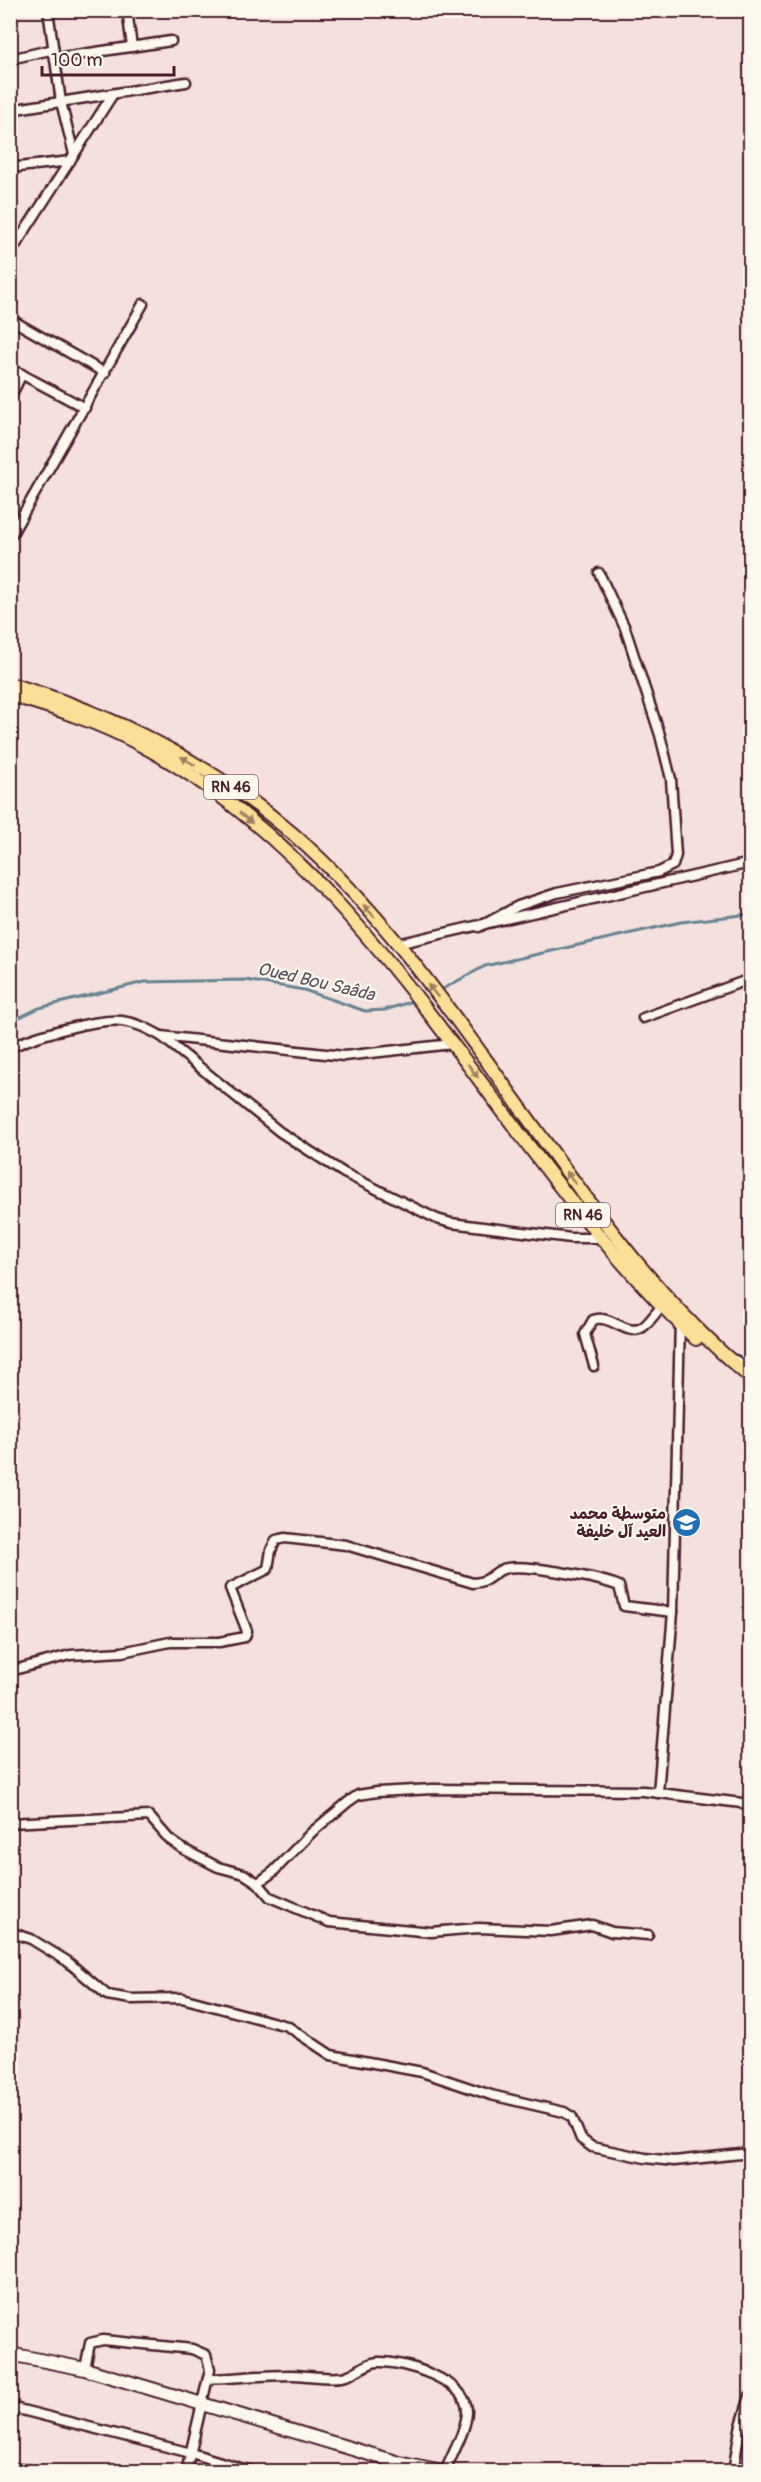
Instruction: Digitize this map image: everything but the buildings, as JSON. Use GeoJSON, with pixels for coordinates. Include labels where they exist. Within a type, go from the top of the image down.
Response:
{"type":"FeatureCollection","features":[{"type":"Feature","properties":{"kind":"main road","name":"RN 46"},"geometry":{"type":"LineString","coordinates":[[10,684],[66,700],[143,735],[237,791],[292,833],[322,861],[397,944],[459,1024],[620,1245],[680,1318],[750,1386]]}},
{"type":"Feature","properties":{"kind":"main road","name":"RN 46"},"geometry":{"type":"LineString","coordinates":[[10,695],[60,709],[141,745],[226,801],[277,843],[315,881],[397,973],[600,1238],[662,1306],[680,1318],[750,1377]]}},
{"type":"Feature","properties":{"kind":"main road"},"geometry":{"type":"LineString","coordinates":[[10,2354],[85,2369],[401,2468],[443,2472]]}},
{"type":"Feature","properties":{"kind":"street"},"geometry":{"type":"LineString","coordinates":[[48,10],[61,102],[72,158]]}},
{"type":"Feature","properties":{"kind":"street"},"geometry":{"type":"LineString","coordinates":[[127,10],[132,46]]}},
{"type":"Feature","properties":{"kind":"street"},"geometry":{"type":"LineString","coordinates":[[55,58],[171,41]]}},
{"type":"Feature","properties":{"kind":"street"},"geometry":{"type":"LineString","coordinates":[[10,59],[50,50],[55,58]]}},
{"type":"Feature","properties":{"kind":"street"},"geometry":{"type":"LineString","coordinates":[[10,110],[186,82]]}},
{"type":"Feature","properties":{"kind":"street"},"geometry":{"type":"LineString","coordinates":[[10,254],[113,94]]}},
{"type":"Feature","properties":{"kind":"street"},"geometry":{"type":"LineString","coordinates":[[10,168],[72,158]]}},
{"type":"Feature","properties":{"kind":"street"},"geometry":{"type":"LineString","coordinates":[[10,230],[21,237]]}},
{"type":"Feature","properties":{"kind":"street"},"geometry":{"type":"LineString","coordinates":[[10,537],[143,304]]}},
{"type":"Feature","properties":{"kind":"street"},"geometry":{"type":"LineString","coordinates":[[10,319],[105,373]]}},
{"type":"Feature","properties":{"kind":"street"},"geometry":{"type":"LineString","coordinates":[[10,368],[85,408]]}},
{"type":"Feature","properties":{"kind":"street"},"geometry":{"type":"LineString","coordinates":[[10,398],[22,374]]}},
{"type":"Feature","properties":{"kind":"street"},"geometry":{"type":"LineString","coordinates":[[479,927],[518,906],[557,893],[659,872],[673,865],[676,855],[671,779],[660,735],[625,628],[599,573]]}},
{"type":"Feature","properties":{"kind":"street"},"geometry":{"type":"LineString","coordinates":[[397,944],[479,927],[750,862]]}},
{"type":"Feature","properties":{"kind":"street"},"geometry":{"type":"LineString","coordinates":[[643,1018],[750,979]]}},
{"type":"Feature","properties":{"kind":"street"},"geometry":{"type":"LineString","coordinates":[[10,1048],[99,1021],[121,1021],[140,1025],[161,1036],[280,1132],[344,1173],[437,1219],[451,1223],[571,1238],[600,1238]]}},
{"type":"Feature","properties":{"kind":"street"},"geometry":{"type":"LineString","coordinates":[[161,1036],[344,1056],[452,1044]]}},
{"type":"Feature","properties":{"kind":"street"},"geometry":{"type":"LineString","coordinates":[[594,1366],[585,1334],[593,1320],[603,1318],[628,1329],[638,1329],[645,1325],[662,1306]]}},
{"type":"Feature","properties":{"kind":"street"},"geometry":{"type":"LineString","coordinates":[[658,1792],[673,1612],[680,1318]]}},
{"type":"Feature","properties":{"kind":"street"},"geometry":{"type":"LineString","coordinates":[[721,1353],[750,1368]]}},
{"type":"Feature","properties":{"kind":"street"},"geometry":{"type":"LineString","coordinates":[[10,1671],[70,1655],[122,1652],[170,1642],[219,1642],[245,1637],[247,1633],[230,1588],[268,1569],[273,1544],[276,1540],[285,1538],[345,1545],[474,1583],[488,1581],[509,1567],[561,1573],[619,1586],[624,1606],[673,1612]]}},
{"type":"Feature","properties":{"kind":"street"},"geometry":{"type":"LineString","coordinates":[[258,1883],[273,1872],[312,1832],[358,1795],[433,1789],[658,1792],[750,1804]]}},
{"type":"Feature","properties":{"kind":"street"},"geometry":{"type":"LineString","coordinates":[[10,1823],[149,1816],[169,1839],[183,1849],[218,1867],[244,1874],[258,1883],[270,1898],[329,1922],[416,1932],[478,1928],[534,1932],[592,1925],[612,1932],[648,1935]]}},
{"type":"Feature","properties":{"kind":"street"},"geometry":{"type":"LineString","coordinates":[[10,1932],[31,1940],[67,1961],[106,1995],[131,1999],[182,1998],[287,2026],[331,2055],[422,2072],[491,2095],[564,2112],[572,2117],[581,2139],[592,2147],[645,2158],[674,2161],[750,2153]]}},
{"type":"Feature","properties":{"kind":"street"},"geometry":{"type":"LineString","coordinates":[[85,2369],[87,2349],[93,2341],[157,2344],[192,2349],[206,2355],[210,2369],[204,2406],[186,2472]]}},
{"type":"Feature","properties":{"kind":"street"},"geometry":{"type":"LineString","coordinates":[[208,2379],[291,2375],[351,2376],[368,2364],[377,2362],[423,2370],[457,2391],[464,2399],[467,2411],[443,2472]]}},
{"type":"Feature","properties":{"kind":"street"},"geometry":{"type":"LineString","coordinates":[[733,2472],[740,2429],[750,2396]]}},
{"type":"Feature","properties":{"kind":"street"},"geometry":{"type":"LineString","coordinates":[[10,2407],[191,2453],[254,2472]]}},
{"type":"Feature","properties":{"kind":"street"},"geometry":{"type":"LineString","coordinates":[[10,2468],[47,2472]]}},
{"type":"Feature","properties":{"kind":"waterway","name":"Oued Bou Saâda"},"geometry":{"type":"LineString","coordinates":[[439,991],[485,966],[681,922],[750,914]]}},
{"type":"Feature","properties":{"kind":"waterway","name":"Oued Bou Saâda"},"geometry":{"type":"LineString","coordinates":[[10,1022],[39,1008],[144,982],[246,980],[304,990],[365,1011],[385,1010],[413,1001]]}},
{"type":"Feature","properties":{"kind":"place","name":"متوسطة محمد العيد آل خليفة"},"geometry":{"type":"Point","coordinates":[687,1523]}}]}
